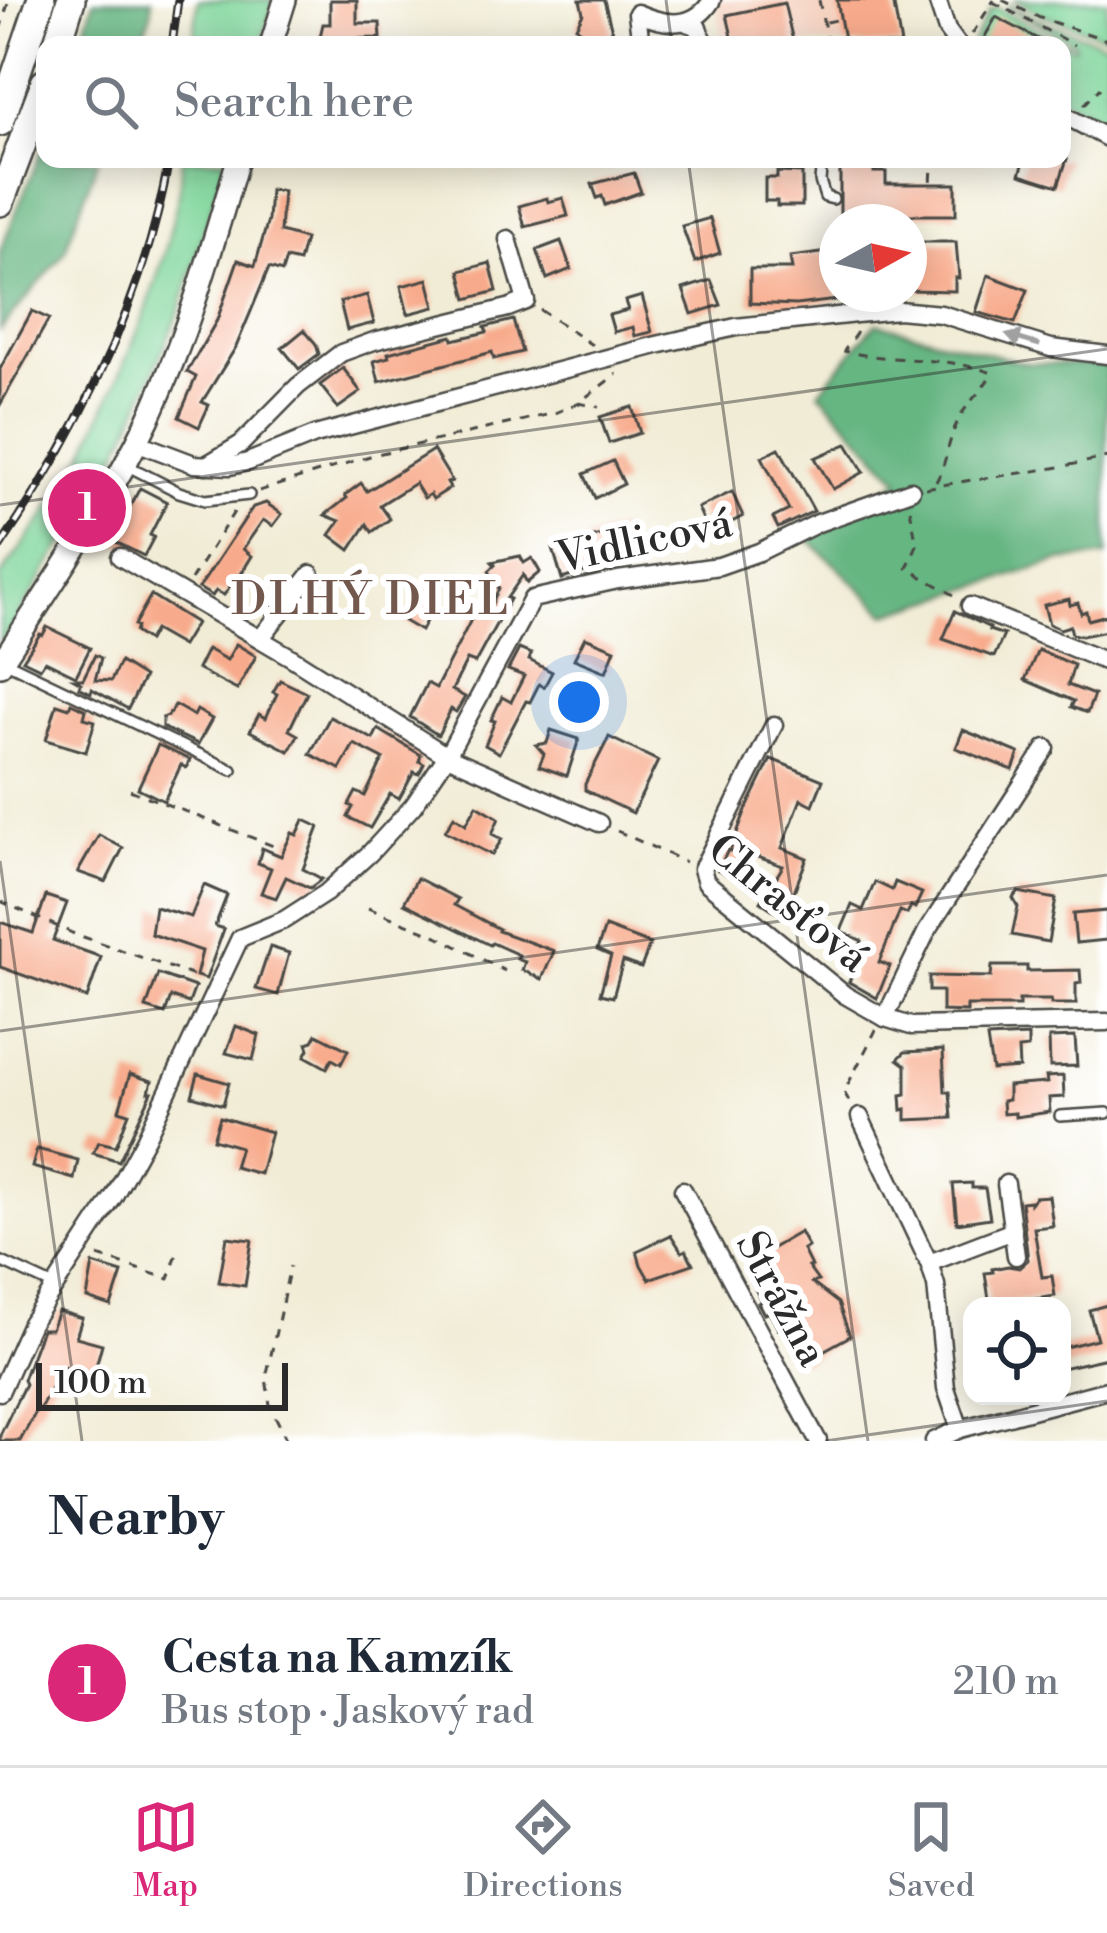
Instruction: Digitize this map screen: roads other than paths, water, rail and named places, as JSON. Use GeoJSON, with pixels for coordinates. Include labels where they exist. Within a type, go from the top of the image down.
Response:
{"type":"FeatureCollection","features":[{"type":"Feature","properties":{"kind":"main road"},"geometry":{"type":"LineString","coordinates":[[0,122],[41,0]]}},
{"type":"Feature","properties":{"kind":"main road"},"geometry":{"type":"LineString","coordinates":[[60,36],[71,0]]}},
{"type":"Feature","properties":{"kind":"main road"},"geometry":{"type":"LineString","coordinates":[[0,202],[36,106]]}},
{"type":"Feature","properties":{"kind":"street"},"geometry":{"type":"LineString","coordinates":[[275,36],[285,0]]}},
{"type":"Feature","properties":{"kind":"street"},"geometry":{"type":"LineString","coordinates":[[687,23],[705,12],[712,0]]}},
{"type":"Feature","properties":{"kind":"street"},"geometry":{"type":"LineString","coordinates":[[937,0],[954,36]]}},
{"type":"Feature","properties":{"kind":"street"},"geometry":{"type":"LineString","coordinates":[[635,7],[658,22],[697,26],[702,36]]}},
{"type":"Feature","properties":{"kind":"street"},"geometry":{"type":"LineString","coordinates":[[1071,113],[1107,138]]}},
{"type":"Feature","properties":{"kind":"street"},"geometry":{"type":"LineString","coordinates":[[1,663],[136,442],[192,313],[235,168]]}},
{"type":"Feature","properties":{"kind":"street"},"geometry":{"type":"LineString","coordinates":[[205,466],[241,444],[298,386],[340,353],[526,301],[508,239]]}},
{"type":"Feature","properties":{"kind":"street"},"geometry":{"type":"LineString","coordinates":[[136,442],[205,466],[230,466],[315,435],[640,349],[736,327],[898,310],[941,314],[1051,348],[1107,355]]}},
{"type":"Feature","properties":{"kind":"street","name":"Vidlicová"},"geometry":{"type":"LineString","coordinates":[[0,1392],[31,1323],[146,1138],[240,938],[284,920],[375,854],[447,756],[532,599],[618,580],[718,566],[911,490]]}},
{"type":"Feature","properties":{"kind":"street"},"geometry":{"type":"LineString","coordinates":[[120,557],[447,756],[599,823]]}},
{"type":"Feature","properties":{"kind":"street"},"geometry":{"type":"LineString","coordinates":[[260,639],[311,574]]}},
{"type":"Feature","properties":{"kind":"street"},"geometry":{"type":"LineString","coordinates":[[970,606],[1107,662]]}},
{"type":"Feature","properties":{"kind":"street","name":"Chrasťová"},"geometry":{"type":"LineString","coordinates":[[774,725],[702,869],[706,882],[845,995],[885,1018],[911,1026],[1107,1022]]}},
{"type":"Feature","properties":{"kind":"street"},"geometry":{"type":"LineString","coordinates":[[885,1018],[927,931],[1046,748]]}},
{"type":"Feature","properties":{"kind":"street"},"geometry":{"type":"LineString","coordinates":[[860,1117],[936,1285],[946,1388],[960,1429]]}},
{"type":"Feature","properties":{"kind":"street"},"geometry":{"type":"LineString","coordinates":[[1006,1184],[1016,1256]]}},
{"type":"Feature","properties":{"kind":"street","name":"Strážna"},"geometry":{"type":"LineString","coordinates":[[683,1190],[818,1441]]}},
{"type":"Feature","properties":{"kind":"street"},"geometry":{"type":"LineString","coordinates":[[928,1263],[1013,1231]]}},
{"type":"Feature","properties":{"kind":"street"},"geometry":{"type":"LineString","coordinates":[[934,1441],[960,1429],[1107,1390]]}},
{"type":"Feature","properties":{"kind":"lane"},"geometry":{"type":"LineString","coordinates":[[821,168],[825,197],[833,199]]}},
{"type":"Feature","properties":{"kind":"lane"},"geometry":{"type":"LineString","coordinates":[[136,442],[132,468],[178,492],[205,500],[249,496]]}},
{"type":"Feature","properties":{"kind":"lane"},"geometry":{"type":"LineString","coordinates":[[1,663],[232,770]]}},
{"type":"Feature","properties":{"kind":"lane"},"geometry":{"type":"LineString","coordinates":[[1060,1116],[1107,1113]]}},
{"type":"Feature","properties":{"kind":"lane"},"geometry":{"type":"LineString","coordinates":[[0,1261],[54,1286]]}},
{"type":"Feature","properties":{"kind":"railway"},"geometry":{"type":"LineString","coordinates":[[173,36],[178,0]]}},
{"type":"Feature","properties":{"kind":"railway"},"geometry":{"type":"LineString","coordinates":[[0,547],[57,457],[106,362],[144,263],[167,168]]}},
{"type":"Feature","properties":{"kind":"place","name":"Cesta na Kamzík"},"geometry":{"type":"Point","coordinates":[87,508]}},
{"type":"Feature","properties":{"kind":"district","name":"DLHÝ DIEL"},"geometry":{"type":"Point","coordinates":[371,598]}}]}
